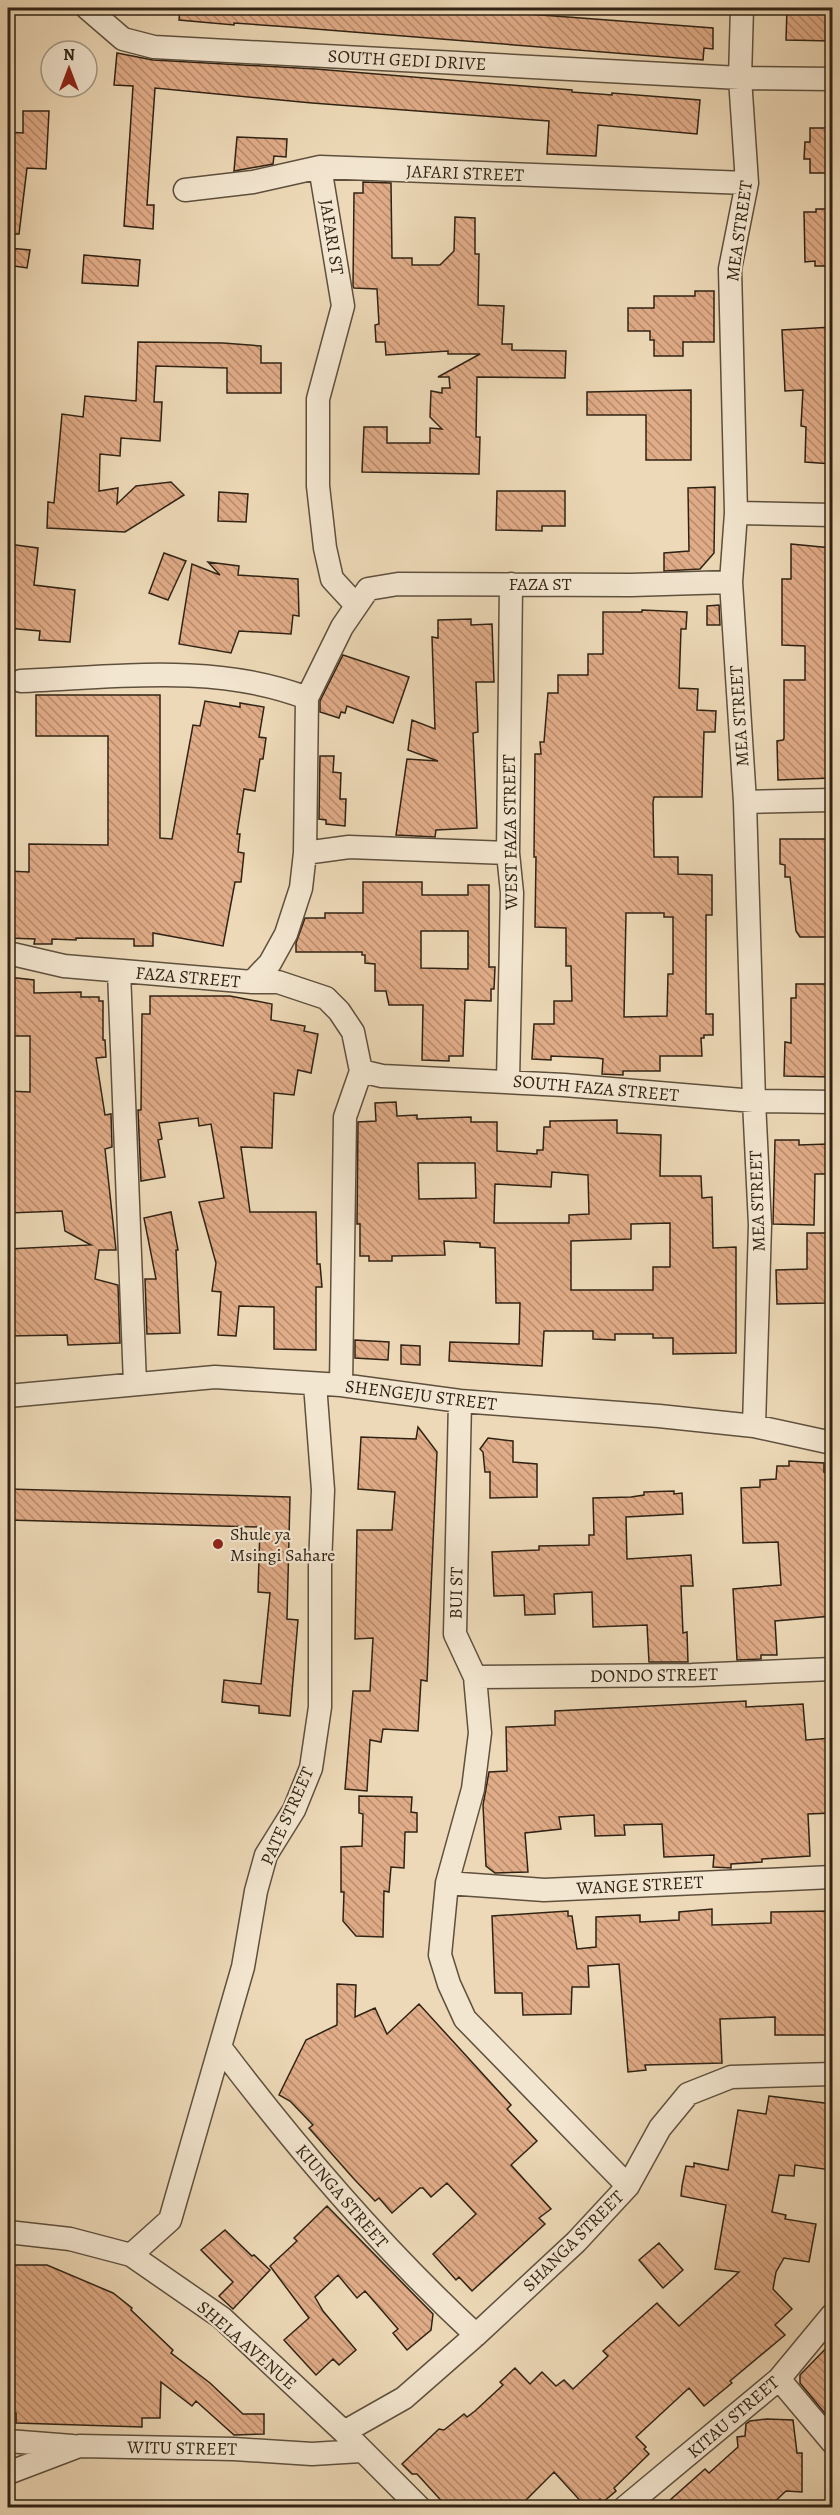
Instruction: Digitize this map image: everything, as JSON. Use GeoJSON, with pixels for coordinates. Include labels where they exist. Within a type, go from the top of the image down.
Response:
{"type":"FeatureCollection","features":[{"type":"Feature","properties":{"kind":"street","name":"SOUTH GEDI DRIVE"},"geometry":{"type":"LineString","coordinates":[[87,8],[123,39],[154,46],[740,78],[832,80]]}},
{"type":"Feature","properties":{"kind":"street","name":"MEA STREET"},"geometry":{"type":"LineString","coordinates":[[742,8],[740,78],[747,183],[730,269],[736,513],[731,582],[745,802],[760,1225],[754,1426]]}},
{"type":"Feature","properties":{"kind":"street","name":"JAFARI STREET"},"geometry":{"type":"LineString","coordinates":[[185,190],[253,182],[320,167],[747,183]]}},
{"type":"Feature","properties":{"kind":"street","name":"JAFARI ST"},"geometry":{"type":"LineString","coordinates":[[320,167],[343,306],[318,399],[318,486],[325,548],[332,579],[356,605]]}},
{"type":"Feature","properties":{"kind":"street"},"geometry":{"type":"LineString","coordinates":[[736,513],[832,515]]}},
{"type":"Feature","properties":{"kind":"street","name":"FAZA ST"},"geometry":{"type":"LineString","coordinates":[[356,605],[368,589],[398,584],[631,585],[731,582]]}},
{"type":"Feature","properties":{"kind":"street","name":"WEST FAZA STREET"},"geometry":{"type":"LineString","coordinates":[[508,1081],[512,893],[508,853],[510,584]]}},
{"type":"Feature","properties":{"kind":"street","name":"FAZA STREET"},"geometry":{"type":"LineString","coordinates":[[8,953],[64,966],[252,982],[270,963],[286,934],[301,888],[305,853],[307,698],[328,652],[356,605]]}},
{"type":"Feature","properties":{"kind":"street"},"geometry":{"type":"LineString","coordinates":[[21,681],[180,675],[264,683],[307,698]]}},
{"type":"Feature","properties":{"kind":"street"},"geometry":{"type":"LineString","coordinates":[[745,802],[832,800]]}},
{"type":"Feature","properties":{"kind":"street"},"geometry":{"type":"LineString","coordinates":[[305,853],[349,847],[508,853]]}},
{"type":"Feature","properties":{"kind":"street"},"geometry":{"type":"LineString","coordinates":[[119,971],[135,1384]]}},
{"type":"Feature","properties":{"kind":"street"},"geometry":{"type":"LineString","coordinates":[[252,982],[278,982],[326,998],[339,1011],[353,1032],[361,1071],[345,1117],[341,1385]]}},
{"type":"Feature","properties":{"kind":"street","name":"SOUTH FAZA STREET"},"geometry":{"type":"LineString","coordinates":[[361,1071],[382,1076],[508,1081],[754,1101],[832,1102]]}},
{"type":"Feature","properties":{"kind":"street","name":"SHENGEJU STREET"},"geometry":{"type":"LineString","coordinates":[[8,1396],[215,1377],[341,1385],[460,1401],[659,1416],[754,1426],[832,1443]]}},
{"type":"Feature","properties":{"kind":"street","name":"PATE STREET"},"geometry":{"type":"LineString","coordinates":[[131,2255],[170,2220],[243,1967],[256,1891],[266,1855],[294,1810],[311,1768],[320,1707],[320,1566],[323,1490],[315,1384]]}},
{"type":"Feature","properties":{"kind":"street","name":"BUI ST"},"geometry":{"type":"LineString","coordinates":[[460,1401],[455,1634],[475,1677],[480,1733],[473,1789],[447,1883],[440,1955],[449,1984],[465,2019],[628,2186]]}},
{"type":"Feature","properties":{"kind":"street","name":"DONDO STREET"},"geometry":{"type":"LineString","coordinates":[[475,1677],[692,1675],[832,1669]]}},
{"type":"Feature","properties":{"kind":"street","name":"WANGE STREET"},"geometry":{"type":"LineString","coordinates":[[447,1883],[544,1890],[832,1876]]}},
{"type":"Feature","properties":{"kind":"street","name":"KIUNGA STREET"},"geometry":{"type":"LineString","coordinates":[[220,2047],[341,2199],[428,2290],[476,2335]]}},
{"type":"Feature","properties":{"kind":"street","name":"SHANGA STREET"},"geometry":{"type":"LineString","coordinates":[[344,2432],[404,2398],[476,2335],[576,2241],[628,2186],[660,2128],[688,2094],[731,2077],[832,2074]]}},
{"type":"Feature","properties":{"kind":"street","name":"SHELA AVENUE"},"geometry":{"type":"LineString","coordinates":[[8,2232],[70,2239],[131,2255],[222,2318],[344,2432],[420,2508]]}},
{"type":"Feature","properties":{"kind":"street","name":"KITAU STREET"},"geometry":{"type":"LineString","coordinates":[[624,2508],[779,2379],[832,2315]]}},
{"type":"Feature","properties":{"kind":"street"},"geometry":{"type":"LineString","coordinates":[[779,2379],[832,2442]]}},
{"type":"Feature","properties":{"kind":"street"},"geometry":{"type":"LineString","coordinates":[[8,2441],[79,2446]]}},
{"type":"Feature","properties":{"kind":"street","name":"WITU STREET"},"geometry":{"type":"LineString","coordinates":[[8,2473],[79,2446],[234,2449],[312,2454],[361,2451]]}},
{"type":"Feature","properties":{"kind":"building"},"geometry":{"type":"Polygon","coordinates":[[[180,8],[450,8],[713,28],[713,49],[704,48],[703,60],[290,27],[234,23],[234,25],[179,20],[180,8]]]}},
{"type":"Feature","properties":{"kind":"building"},"geometry":{"type":"Polygon","coordinates":[[[787,8],[832,8],[832,41],[786,40],[787,8]]]}},
{"type":"Feature","properties":{"kind":"building"},"geometry":{"type":"Polygon","coordinates":[[[117,53],[153,60],[316,69],[572,90],[572,92],[700,100],[697,134],[598,125],[596,156],[547,154],[549,121],[312,103],[155,88],[147,205],[154,205],[153,229],[124,226],[133,86],[114,85],[117,53]]]}},
{"type":"Feature","properties":{"kind":"building"},"geometry":{"type":"Polygon","coordinates":[[[23,111],[49,111],[46,169],[27,168],[19,234],[8,234],[8,132],[23,133],[23,111]]]}},
{"type":"Feature","properties":{"kind":"building"},"geometry":{"type":"Polygon","coordinates":[[[810,128],[832,128],[832,173],[810,173],[810,159],[804,159],[805,142],[810,142],[810,128]]]}},
{"type":"Feature","properties":{"kind":"building"},"geometry":{"type":"Polygon","coordinates":[[[237,137],[287,139],[286,157],[274,156],[273,164],[234,171],[237,137]]]}},
{"type":"Feature","properties":{"kind":"building"},"geometry":{"type":"Polygon","coordinates":[[[363,182],[391,183],[392,258],[412,258],[412,265],[440,265],[454,251],[455,217],[475,218],[475,254],[479,254],[478,305],[504,306],[502,344],[512,344],[512,350],[566,351],[565,378],[477,377],[476,437],[480,437],[479,474],[362,472],[364,427],[387,427],[387,443],[430,443],[430,428],[442,429],[430,417],[431,391],[442,393],[442,388],[450,388],[449,377],[438,377],[480,354],[448,354],[448,351],[386,355],[385,342],[376,342],[375,325],[379,324],[377,289],[354,288],[353,286],[354,193],[363,193],[363,182]]]}},
{"type":"Feature","properties":{"kind":"building"},"geometry":{"type":"Polygon","coordinates":[[[816,209],[832,209],[832,266],[815,266],[815,261],[805,262],[804,212],[816,212],[816,209]]]}},
{"type":"Feature","properties":{"kind":"building"},"geometry":{"type":"Polygon","coordinates":[[[8,248],[30,250],[27,268],[8,265],[8,248]]]}},
{"type":"Feature","properties":{"kind":"building"},"geometry":{"type":"Polygon","coordinates":[[[84,255],[140,260],[138,286],[82,283],[84,255]]]}},
{"type":"Feature","properties":{"kind":"building"},"geometry":{"type":"Polygon","coordinates":[[[695,291],[714,291],[714,342],[683,342],[683,356],[654,356],[654,340],[650,340],[650,331],[628,331],[628,308],[654,308],[654,296],[695,296],[695,291]]]}},
{"type":"Feature","properties":{"kind":"building"},"geometry":{"type":"Polygon","coordinates":[[[832,327],[832,464],[805,462],[806,427],[801,426],[803,390],[785,391],[782,330],[832,327]]]}},
{"type":"Feature","properties":{"kind":"building"},"geometry":{"type":"Polygon","coordinates":[[[138,342],[261,346],[261,363],[281,363],[281,393],[227,393],[227,368],[156,366],[154,402],[162,402],[160,441],[121,438],[120,456],[100,454],[99,491],[118,488],[117,504],[136,486],[171,482],[184,495],[125,532],[47,528],[48,502],[54,503],[62,414],[83,417],[85,396],[136,401],[138,342]]]}},
{"type":"Feature","properties":{"kind":"building"},"geometry":{"type":"Polygon","coordinates":[[[691,390],[691,460],[646,460],[646,415],[587,415],[587,392],[691,390]]]}},
{"type":"Feature","properties":{"kind":"building"},"geometry":{"type":"Polygon","coordinates":[[[715,487],[714,553],[700,569],[664,571],[664,553],[689,551],[688,488],[715,487]]]}},
{"type":"Feature","properties":{"kind":"building"},"geometry":{"type":"Polygon","coordinates":[[[497,491],[565,491],[565,526],[542,526],[542,531],[496,530],[497,491]]]}},
{"type":"Feature","properties":{"kind":"building"},"geometry":{"type":"Polygon","coordinates":[[[219,492],[248,494],[246,522],[218,521],[219,492]]]}},
{"type":"Feature","properties":{"kind":"building"},"geometry":{"type":"Polygon","coordinates":[[[8,544],[38,548],[34,585],[75,590],[70,642],[39,640],[40,631],[8,628],[8,544]]]}},
{"type":"Feature","properties":{"kind":"building"},"geometry":{"type":"Polygon","coordinates":[[[791,544],[832,548],[832,778],[778,780],[777,741],[784,738],[784,680],[805,680],[805,646],[782,645],[782,579],[791,579],[791,544]]]}},
{"type":"Feature","properties":{"kind":"building"},"geometry":{"type":"Polygon","coordinates":[[[164,553],[186,561],[168,600],[149,593],[164,553]]]}},
{"type":"Feature","properties":{"kind":"building"},"geometry":{"type":"Polygon","coordinates":[[[208,562],[239,566],[238,575],[298,579],[299,616],[293,615],[291,634],[239,631],[231,653],[179,644],[192,564],[220,575],[208,562]]]}},
{"type":"Feature","properties":{"kind":"building"},"geometry":{"type":"Polygon","coordinates":[[[719,605],[720,625],[707,625],[707,606],[719,605]]]}},
{"type":"Feature","properties":{"kind":"building"},"geometry":{"type":"Polygon","coordinates":[[[642,610],[687,612],[686,629],[681,629],[679,688],[698,689],[697,710],[716,711],[715,732],[704,732],[702,797],[654,797],[653,802],[654,857],[678,857],[678,874],[712,875],[712,915],[706,915],[706,1014],[713,1014],[713,1035],[704,1035],[704,1038],[701,1038],[702,1056],[660,1056],[660,1071],[623,1071],[623,1075],[602,1074],[603,1059],[551,1056],[551,1060],[532,1059],[534,1024],[554,1024],[554,1001],[572,1001],[571,966],[566,966],[566,928],[535,927],[535,754],[541,754],[540,742],[544,742],[548,693],[558,693],[558,675],[588,675],[588,654],[603,654],[603,612],[642,612],[642,610]],[[626,913],[624,1017],[667,1016],[668,974],[673,974],[673,917],[664,917],[664,913],[626,913]]]}},
{"type":"Feature","properties":{"kind":"building"},"geometry":{"type":"Polygon","coordinates":[[[471,619],[471,625],[492,624],[494,682],[476,682],[478,732],[473,733],[477,828],[436,830],[435,837],[396,835],[407,759],[438,761],[408,750],[412,720],[435,729],[432,637],[438,638],[438,620],[471,619]]]}},
{"type":"Feature","properties":{"kind":"building"},"geometry":{"type":"Polygon","coordinates":[[[343,655],[409,677],[393,723],[347,706],[345,713],[341,712],[339,718],[320,712],[320,701],[343,655]]]}},
{"type":"Feature","properties":{"kind":"building"},"geometry":{"type":"Polygon","coordinates":[[[36,695],[160,695],[160,838],[172,839],[193,725],[200,726],[205,701],[240,707],[240,703],[264,707],[259,737],[266,738],[263,759],[260,759],[255,791],[244,789],[237,834],[240,834],[238,852],[244,853],[241,882],[235,882],[223,946],[153,933],[153,946],[134,946],[134,939],[52,939],[52,944],[34,944],[35,939],[8,938],[8,871],[29,872],[29,844],[108,845],[108,736],[36,736],[36,695]]]}},
{"type":"Feature","properties":{"kind":"building"},"geometry":{"type":"Polygon","coordinates":[[[320,756],[334,756],[333,772],[341,773],[340,799],[346,799],[345,826],[326,824],[326,820],[319,819],[320,756]]]}},
{"type":"Feature","properties":{"kind":"building"},"geometry":{"type":"Polygon","coordinates":[[[780,839],[832,839],[832,937],[800,937],[796,931],[790,877],[785,877],[785,865],[780,864],[780,839]]]}},
{"type":"Feature","properties":{"kind":"building"},"geometry":{"type":"Polygon","coordinates":[[[363,882],[422,882],[422,895],[468,895],[468,885],[489,885],[489,967],[495,967],[494,989],[491,989],[491,1001],[465,1000],[463,1056],[449,1056],[449,1061],[422,1060],[423,1005],[389,1005],[386,991],[375,991],[375,964],[365,963],[365,955],[362,955],[362,952],[296,952],[296,943],[305,918],[325,918],[325,913],[363,913],[363,882]],[[421,931],[421,968],[468,969],[468,931],[421,931]]]}},
{"type":"Feature","properties":{"kind":"building"},"geometry":{"type":"Polygon","coordinates":[[[8,977],[34,980],[34,993],[81,992],[81,997],[99,997],[99,1001],[103,1001],[103,1040],[105,1040],[106,1057],[96,1058],[105,1115],[111,1114],[112,1147],[105,1149],[116,1250],[99,1250],[95,1279],[118,1285],[120,1343],[68,1345],[67,1335],[8,1336],[8,1249],[91,1245],[65,1231],[62,1211],[8,1213],[8,1173],[12,1173],[8,1091],[30,1092],[30,1036],[8,1036],[8,977]]]}},
{"type":"Feature","properties":{"kind":"building"},"geometry":{"type":"Polygon","coordinates":[[[796,984],[832,984],[832,1077],[784,1076],[785,1042],[791,1043],[791,998],[796,998],[796,984]]]}},
{"type":"Feature","properties":{"kind":"building"},"geometry":{"type":"Polygon","coordinates":[[[150,996],[230,996],[272,1004],[271,1020],[305,1026],[304,1031],[318,1034],[311,1073],[298,1070],[294,1095],[274,1093],[272,1148],[241,1147],[250,1212],[316,1212],[317,1264],[320,1264],[322,1287],[316,1287],[316,1350],[274,1349],[274,1307],[239,1306],[236,1336],[218,1335],[221,1292],[212,1291],[216,1263],[199,1202],[224,1198],[211,1124],[199,1126],[198,1118],[159,1123],[162,1139],[158,1140],[165,1177],[141,1181],[138,1110],[141,1110],[142,1014],[150,1014],[150,996]]]}},
{"type":"Feature","properties":{"kind":"building"},"geometry":{"type":"Polygon","coordinates":[[[396,1102],[397,1116],[417,1115],[417,1119],[471,1117],[471,1122],[497,1122],[497,1151],[537,1154],[537,1150],[543,1150],[544,1127],[550,1127],[550,1121],[617,1120],[617,1133],[661,1135],[660,1176],[701,1176],[702,1198],[712,1197],[713,1248],[736,1247],[736,1353],[673,1354],[673,1338],[653,1338],[653,1334],[615,1334],[615,1340],[593,1339],[593,1331],[544,1331],[542,1366],[449,1361],[450,1342],[519,1344],[520,1303],[496,1303],[495,1248],[480,1247],[480,1243],[444,1241],[445,1255],[392,1256],[392,1261],[369,1261],[369,1256],[360,1256],[360,1224],[357,1224],[358,1122],[376,1121],[375,1103],[396,1102]],[[418,1163],[419,1199],[476,1198],[475,1163],[418,1163]],[[552,1172],[551,1187],[495,1184],[494,1223],[569,1223],[569,1215],[589,1214],[588,1175],[552,1172]],[[670,1223],[631,1224],[631,1239],[571,1241],[571,1290],[653,1290],[653,1267],[670,1267],[670,1223]]]}},
{"type":"Feature","properties":{"kind":"building"},"geometry":{"type":"Polygon","coordinates":[[[775,1140],[799,1140],[799,1145],[828,1144],[828,1174],[815,1174],[814,1225],[773,1224],[775,1140]]]}},
{"type":"Feature","properties":{"kind":"building"},"geometry":{"type":"Polygon","coordinates":[[[171,1212],[178,1250],[176,1250],[180,1333],[147,1334],[145,1279],[156,1279],[144,1218],[171,1212]]]}},
{"type":"Feature","properties":{"kind":"building"},"geometry":{"type":"Polygon","coordinates":[[[807,1233],[826,1233],[827,1303],[777,1304],[776,1270],[807,1269],[807,1233]]]}},
{"type":"Feature","properties":{"kind":"building"},"geometry":{"type":"Polygon","coordinates":[[[355,1340],[389,1342],[388,1360],[355,1358],[355,1340]]]}},
{"type":"Feature","properties":{"kind":"building"},"geometry":{"type":"Polygon","coordinates":[[[401,1345],[420,1346],[420,1365],[401,1364],[401,1345]]]}},
{"type":"Feature","properties":{"kind":"building"},"geometry":{"type":"Polygon","coordinates":[[[418,1427],[437,1452],[427,1681],[421,1680],[418,1731],[383,1729],[381,1742],[370,1740],[367,1791],[345,1789],[353,1691],[370,1691],[373,1638],[355,1639],[357,1530],[392,1530],[395,1492],[358,1489],[361,1437],[416,1439],[418,1427]]]}},
{"type":"Feature","properties":{"kind":"building"},"geometry":{"type":"Polygon","coordinates":[[[488,1438],[513,1441],[513,1462],[537,1464],[537,1497],[490,1498],[490,1472],[485,1472],[483,1452],[480,1449],[488,1438]]]}},
{"type":"Feature","properties":{"kind":"building"},"geometry":{"type":"Polygon","coordinates":[[[789,1461],[824,1463],[824,1472],[831,1473],[829,1495],[832,1494],[832,1543],[828,1543],[832,1616],[775,1621],[777,1655],[761,1655],[761,1659],[737,1660],[733,1589],[781,1585],[778,1542],[743,1543],[741,1488],[760,1487],[760,1480],[776,1479],[777,1466],[789,1466],[789,1461]]]}},
{"type":"Feature","properties":{"kind":"building"},"geometry":{"type":"Polygon","coordinates":[[[8,1489],[290,1497],[287,1619],[298,1620],[290,1716],[259,1713],[259,1706],[222,1702],[224,1680],[261,1684],[270,1593],[258,1592],[260,1527],[8,1520],[8,1489]]]}},
{"type":"Feature","properties":{"kind":"building"},"geometry":{"type":"Polygon","coordinates":[[[674,1491],[674,1494],[682,1493],[683,1514],[626,1517],[627,1559],[691,1555],[693,1586],[681,1586],[683,1633],[687,1632],[688,1662],[649,1662],[647,1625],[593,1627],[592,1592],[554,1594],[555,1614],[525,1615],[524,1595],[494,1596],[492,1552],[539,1550],[539,1546],[589,1545],[589,1535],[594,1535],[593,1498],[631,1497],[644,1495],[644,1492],[674,1491]]]}},
{"type":"Feature","properties":{"kind":"building"},"geometry":{"type":"Polygon","coordinates":[[[746,1701],[746,1707],[803,1704],[806,1740],[832,1738],[832,1813],[808,1814],[810,1856],[762,1859],[762,1862],[731,1864],[731,1868],[713,1867],[714,1855],[664,1857],[662,1824],[624,1825],[625,1835],[595,1836],[594,1815],[559,1817],[561,1829],[525,1833],[528,1872],[495,1873],[486,1866],[483,1805],[489,1772],[507,1771],[506,1727],[555,1725],[555,1711],[746,1701]]]}},
{"type":"Feature","properties":{"kind":"building"},"geometry":{"type":"Polygon","coordinates":[[[359,1796],[412,1797],[411,1812],[417,1813],[417,1832],[405,1832],[404,1868],[391,1867],[389,1892],[384,1891],[383,1937],[356,1936],[343,1921],[341,1847],[362,1846],[363,1814],[359,1813],[359,1796]]]}},
{"type":"Feature","properties":{"kind":"building"},"geometry":{"type":"Polygon","coordinates":[[[712,1909],[712,1925],[771,1923],[771,1912],[832,1911],[832,2035],[775,2035],[775,2017],[720,2019],[722,2063],[645,2065],[646,2070],[628,2072],[619,1964],[588,1966],[589,1987],[572,1987],[571,2014],[523,2015],[522,1993],[495,1993],[492,1916],[568,1911],[568,1916],[572,1916],[577,1949],[596,1947],[596,1917],[640,1915],[640,1922],[679,1920],[679,1912],[712,1909]]]}},
{"type":"Feature","properties":{"kind":"building"},"geometry":{"type":"Polygon","coordinates":[[[337,1984],[356,1985],[355,2017],[375,2008],[387,2034],[419,2004],[511,2105],[507,2109],[537,2141],[511,2165],[551,2209],[539,2218],[545,2224],[472,2291],[459,2277],[456,2280],[433,2254],[476,2214],[447,2183],[431,2197],[423,2188],[420,2188],[392,2213],[379,2198],[375,2201],[309,2128],[313,2125],[290,2101],[279,2095],[306,2040],[337,2025],[337,1984]]]}},
{"type":"Feature","properties":{"kind":"building"},"geometry":{"type":"Polygon","coordinates":[[[769,2096],[832,2104],[831,2170],[795,2165],[794,2176],[779,2175],[772,2212],[786,2215],[785,2219],[816,2224],[809,2262],[784,2258],[776,2272],[773,2289],[792,2309],[775,2325],[785,2335],[704,2406],[689,2388],[636,2437],[646,2447],[644,2449],[649,2454],[603,2502],[600,2499],[587,2508],[554,2472],[520,2506],[514,2501],[507,2508],[448,2508],[417,2474],[412,2474],[402,2464],[439,2429],[444,2430],[464,2414],[467,2417],[475,2411],[503,2385],[500,2382],[515,2368],[530,2384],[542,2372],[556,2386],[564,2380],[573,2389],[608,2356],[603,2351],[657,2303],[679,2326],[739,2272],[715,2269],[726,2205],[681,2196],[682,2186],[686,2166],[694,2167],[694,2163],[728,2170],[738,2110],[766,2114],[769,2096]]]}},
{"type":"Feature","properties":{"kind":"building"},"geometry":{"type":"Polygon","coordinates":[[[327,2206],[433,2314],[431,2330],[407,2350],[393,2333],[398,2329],[365,2291],[357,2298],[338,2275],[315,2297],[323,2311],[356,2350],[339,2365],[333,2359],[316,2375],[284,2340],[309,2318],[270,2266],[297,2241],[294,2238],[327,2206]]]}},
{"type":"Feature","properties":{"kind":"building"},"geometry":{"type":"Polygon","coordinates":[[[225,2230],[270,2270],[233,2309],[219,2296],[233,2282],[201,2250],[225,2230]]]}},
{"type":"Feature","properties":{"kind":"building"},"geometry":{"type":"Polygon","coordinates":[[[659,2243],[683,2270],[663,2288],[639,2260],[659,2243]]]}},
{"type":"Feature","properties":{"kind":"building"},"geometry":{"type":"Polygon","coordinates":[[[10,2265],[47,2265],[113,2293],[132,2308],[131,2310],[173,2350],[171,2353],[210,2383],[243,2414],[264,2414],[264,2434],[234,2435],[196,2401],[192,2406],[161,2382],[160,2418],[142,2418],[142,2427],[16,2423],[16,2413],[8,2413],[10,2265]]]}},
{"type":"Feature","properties":{"kind":"building"},"geometry":{"type":"Polygon","coordinates":[[[832,2342],[832,2422],[800,2383],[800,2375],[832,2342]]]}},
{"type":"Feature","properties":{"kind":"building"},"geometry":{"type":"Polygon","coordinates":[[[793,2420],[797,2453],[802,2453],[802,2492],[786,2491],[768,2508],[661,2508],[705,2469],[709,2473],[738,2447],[737,2437],[745,2436],[746,2424],[750,2421],[793,2420]]]}},
{"type":"Feature","properties":{"kind":"place","name":"Shule ya Msingi Sahare"},"geometry":{"type":"Point","coordinates":[218,1544]}}]}
